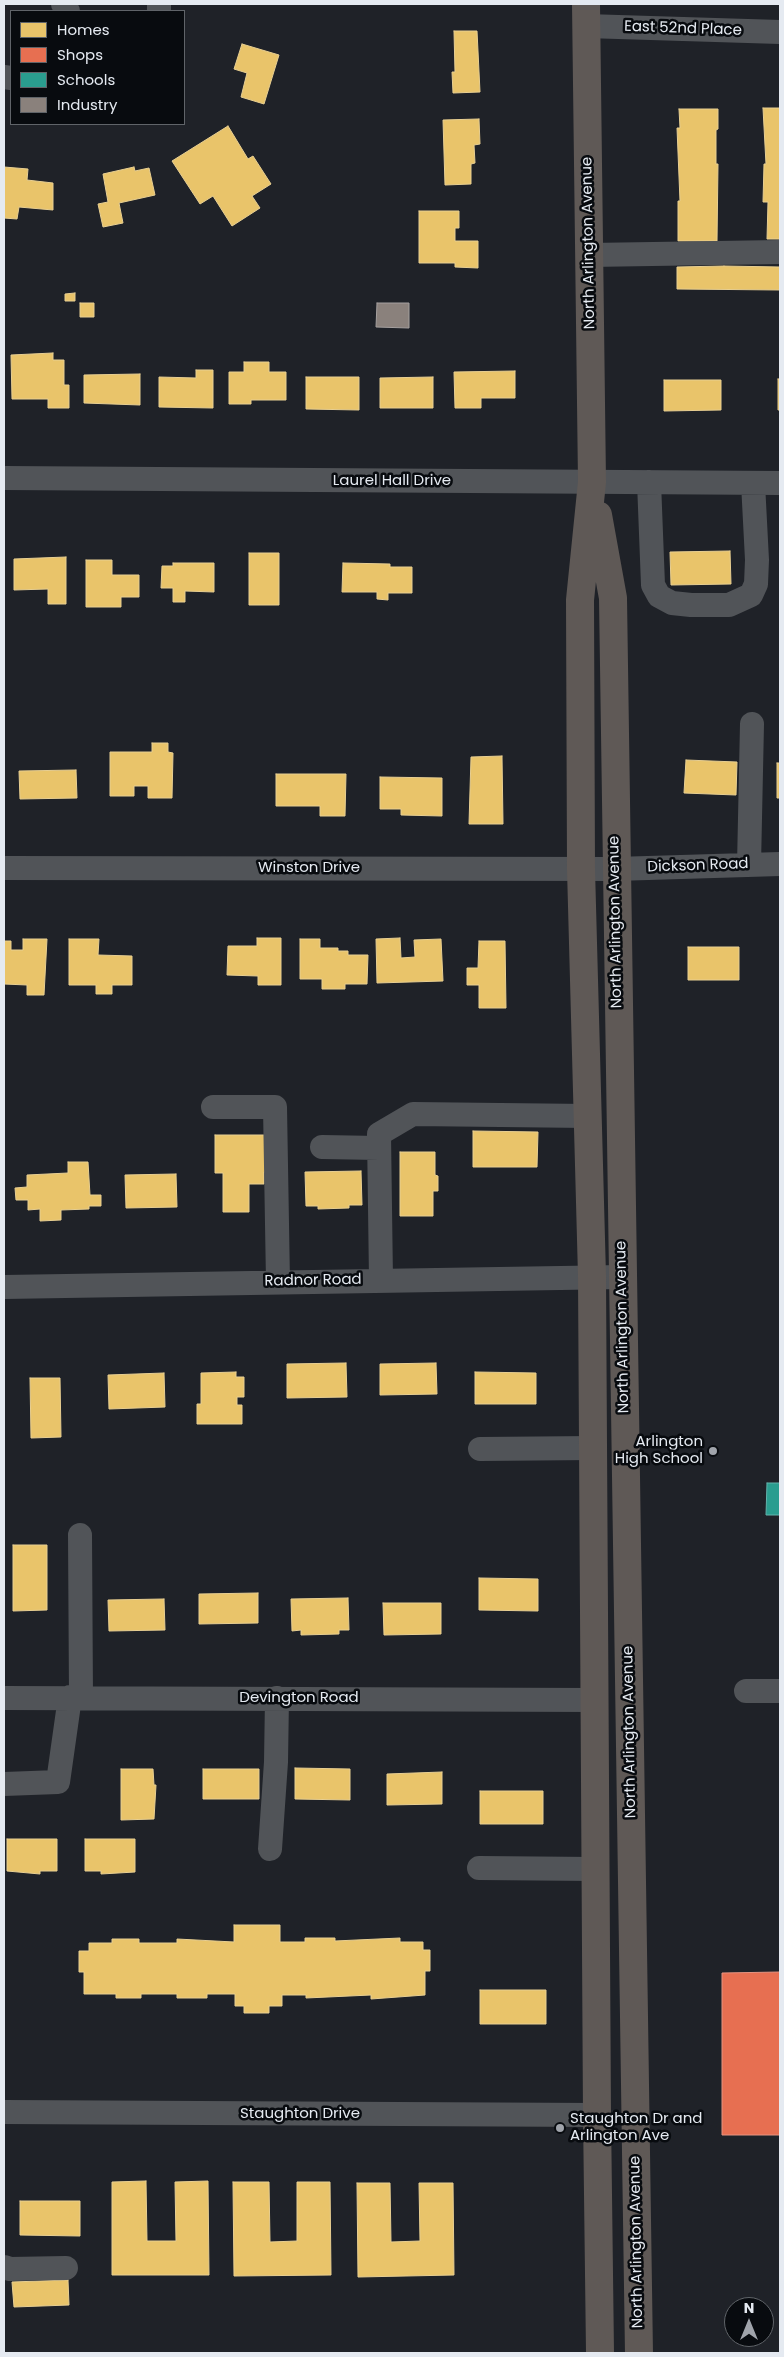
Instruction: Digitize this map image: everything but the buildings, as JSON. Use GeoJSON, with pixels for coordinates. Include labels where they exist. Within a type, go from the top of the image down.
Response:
{"type":"FeatureCollection","features":[{"type":"Feature","properties":{"kind":"main road","name":"North Arlington Avenue"},"geometry":{"type":"LineString","coordinates":[[586,15],[592,482],[580,600],[581,868],[592,1276],[600,2353]]}},
{"type":"Feature","properties":{"kind":"main road","name":"North Arlington Avenue"},"geometry":{"type":"LineString","coordinates":[[592,482],[613,598],[615,868],[639,2353]]}},
{"type":"Feature","properties":{"kind":"street","name":"East 52nd Place"},"geometry":{"type":"LineString","coordinates":[[586,15],[780,32]]}},
{"type":"Feature","properties":{"kind":"street"},"geometry":{"type":"LineString","coordinates":[[589,255],[780,252]]}},
{"type":"Feature","properties":{"kind":"street","name":"Laurel Hall Drive"},"geometry":{"type":"LineString","coordinates":[[4,478],[780,483]]}},
{"type":"Feature","properties":{"kind":"street"},"geometry":{"type":"LineString","coordinates":[[649,482],[653,585],[659,596],[672,603],[690,605],[729,605],[751,595],[756,584],[757,560],[753,483]]}},
{"type":"Feature","properties":{"kind":"street"},"geometry":{"type":"LineString","coordinates":[[749,865],[752,724]]}},
{"type":"Feature","properties":{"kind":"street","name":"Dickson Road"},"geometry":{"type":"LineString","coordinates":[[615,868],[780,864]]}},
{"type":"Feature","properties":{"kind":"street","name":"Winston Drive"},"geometry":{"type":"LineString","coordinates":[[4,868],[615,868]]}},
{"type":"Feature","properties":{"kind":"street"},"geometry":{"type":"LineString","coordinates":[[213,1106],[275,1106],[278,1282]]}},
{"type":"Feature","properties":{"kind":"street"},"geometry":{"type":"LineString","coordinates":[[381,1280],[379,1134],[413,1114],[588,1116]]}},
{"type":"Feature","properties":{"kind":"street"},"geometry":{"type":"LineString","coordinates":[[322,1147],[379,1148]]}},
{"type":"Feature","properties":{"kind":"street","name":"Radnor Road"},"geometry":{"type":"LineString","coordinates":[[4,1287],[622,1277]]}},
{"type":"Feature","properties":{"kind":"street"},"geometry":{"type":"LineString","coordinates":[[480,1449],[593,1448]]}},
{"type":"Feature","properties":{"kind":"street"},"geometry":{"type":"LineString","coordinates":[[4,1784],[58,1782],[75,1697],[80,1535]]}},
{"type":"Feature","properties":{"kind":"street"},"geometry":{"type":"LineString","coordinates":[[746,1691],[780,1691]]}},
{"type":"Feature","properties":{"kind":"street","name":"Devington Road"},"geometry":{"type":"LineString","coordinates":[[4,1698],[594,1700]]}},
{"type":"Feature","properties":{"kind":"street"},"geometry":{"type":"LineString","coordinates":[[270,1849],[277,1698]]}},
{"type":"Feature","properties":{"kind":"street"},"geometry":{"type":"LineString","coordinates":[[480,1868],[595,1869]]}},
{"type":"Feature","properties":{"kind":"street","name":"Staughton Drive"},"geometry":{"type":"LineString","coordinates":[[4,2112],[597,2115]]}},
{"type":"Feature","properties":{"kind":"street"},"geometry":{"type":"LineString","coordinates":[[4,2267],[10,2269],[66,2268]]}},
{"type":"Feature","properties":{"kind":"place","name":"Arlington High School"},"geometry":{"type":"Point","coordinates":[713,1451]}},
{"type":"Feature","properties":{"kind":"place","name":"Staughton Dr and Arlington Ave"},"geometry":{"type":"Point","coordinates":[560,2128]}}]}
